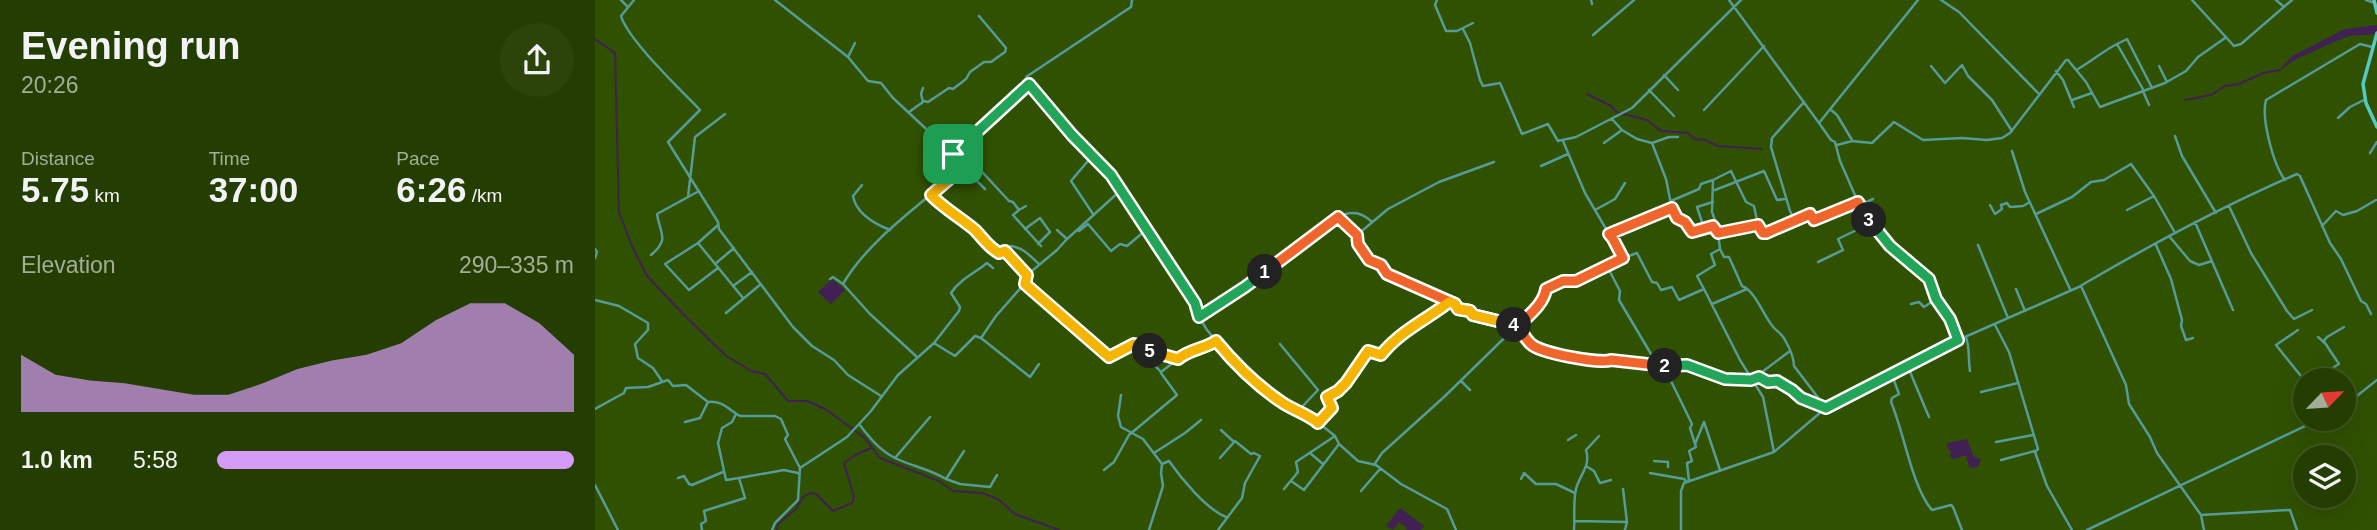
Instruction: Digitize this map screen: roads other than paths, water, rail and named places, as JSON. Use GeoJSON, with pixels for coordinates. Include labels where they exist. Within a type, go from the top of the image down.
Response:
{"type":"FeatureCollection","features":[{"type":"Feature","properties":{"kind":"main road"},"geometry":{"type":"LineString","coordinates":[[2375,2],[2377,13]]}},
{"type":"Feature","properties":{"kind":"main road"},"geometry":{"type":"LineString","coordinates":[[2377,33],[2363,84],[2365,100],[2377,127]]}},
{"type":"Feature","properties":{"kind":"street"},"geometry":{"type":"LineString","coordinates":[[621,0],[628,7]]}},
{"type":"Feature","properties":{"kind":"street"},"geometry":{"type":"LineString","coordinates":[[634,0],[621,16],[634,38],[700,110],[667,142],[699,191],[719,229],[803,338],[834,360],[857,382],[881,396]]}},
{"type":"Feature","properties":{"kind":"street"},"geometry":{"type":"LineString","coordinates":[[775,0],[848,57],[868,81],[881,83],[985,189]]}},
{"type":"Feature","properties":{"kind":"street"},"geometry":{"type":"LineString","coordinates":[[1132,0],[1131,7],[1030,73],[1026,77],[1029,84],[1121,190],[1195,303],[1199,317],[1240,369],[1281,402],[1335,436],[1339,444],[1358,461],[1374,465],[1411,490],[1447,509],[1456,530]]}},
{"type":"Feature","properties":{"kind":"street"},"geometry":{"type":"LineString","coordinates":[[1438,0],[1435,5],[1446,32],[1463,29],[1473,23]]}},
{"type":"Feature","properties":{"kind":"street"},"geometry":{"type":"LineString","coordinates":[[1593,35],[1634,0]]}},
{"type":"Feature","properties":{"kind":"street"},"geometry":{"type":"LineString","coordinates":[[1729,0],[1784,78],[1837,145],[1840,161],[1859,204],[1871,223],[1890,246],[1929,279],[1936,299],[1950,319],[1958,340]]}},
{"type":"Feature","properties":{"kind":"street"},"geometry":{"type":"LineString","coordinates":[[1463,29],[1483,86],[1500,83],[1522,134],[1548,124],[1558,141],[1563,141],[1623,113],[1741,0]]}},
{"type":"Feature","properties":{"kind":"street"},"geometry":{"type":"LineString","coordinates":[[1819,122],[1918,0]]}},
{"type":"Feature","properties":{"kind":"street"},"geometry":{"type":"LineString","coordinates":[[1941,0],[1959,12],[2020,77],[2039,93]]}},
{"type":"Feature","properties":{"kind":"street"},"geometry":{"type":"LineString","coordinates":[[2276,0],[2283,6]]}},
{"type":"Feature","properties":{"kind":"street"},"geometry":{"type":"LineString","coordinates":[[2194,1],[2234,46],[2241,44],[2291,0]]}},
{"type":"Feature","properties":{"kind":"street"},"geometry":{"type":"LineString","coordinates":[[2366,0],[2375,2]]}},
{"type":"Feature","properties":{"kind":"street"},"geometry":{"type":"LineString","coordinates":[[909,112],[924,101],[928,103],[953,89],[980,65],[991,62],[1005,52],[1006,48],[979,16]]}},
{"type":"Feature","properties":{"kind":"street"},"geometry":{"type":"LineString","coordinates":[[1837,145],[1852,141],[1872,142],[1894,122],[1923,140],[2002,138],[2012,131],[2056,71],[2068,60],[2100,107],[2167,82],[2186,71],[2198,57],[2225,38]]}},
{"type":"Feature","properties":{"kind":"street"},"geometry":{"type":"LineString","coordinates":[[2076,70],[2096,59],[2102,51],[2127,39],[2152,88]]}},
{"type":"Feature","properties":{"kind":"street"},"geometry":{"type":"LineString","coordinates":[[848,57],[855,43]]}},
{"type":"Feature","properties":{"kind":"street"},"geometry":{"type":"LineString","coordinates":[[2117,44],[2150,105]]}},
{"type":"Feature","properties":{"kind":"street"},"geometry":{"type":"LineString","coordinates":[[2285,180],[2270,143],[2264,108],[2266,100],[2360,44],[2375,48]]}},
{"type":"Feature","properties":{"kind":"street"},"geometry":{"type":"LineString","coordinates":[[1704,110],[1764,46]]}},
{"type":"Feature","properties":{"kind":"street"},"geometry":{"type":"LineString","coordinates":[[1931,66],[1945,83],[1962,65],[1968,76],[1992,100],[2012,131]]}},
{"type":"Feature","properties":{"kind":"street"},"geometry":{"type":"LineString","coordinates":[[2159,66],[2167,82]]}},
{"type":"Feature","properties":{"kind":"street"},"geometry":{"type":"LineString","coordinates":[[2056,71],[2063,80],[2074,107]]}},
{"type":"Feature","properties":{"kind":"street"},"geometry":{"type":"LineString","coordinates":[[1663,75],[1678,90]]}},
{"type":"Feature","properties":{"kind":"street"},"geometry":{"type":"LineString","coordinates":[[953,154],[1029,84]]}},
{"type":"Feature","properties":{"kind":"street"},"geometry":{"type":"LineString","coordinates":[[923,88],[921,94],[924,101]]}},
{"type":"Feature","properties":{"kind":"street"},"geometry":{"type":"LineString","coordinates":[[1649,90],[1674,116]]}},
{"type":"Feature","properties":{"kind":"street"},"geometry":{"type":"LineString","coordinates":[[2071,101],[2092,93]]}},
{"type":"Feature","properties":{"kind":"street"},"geometry":{"type":"LineString","coordinates":[[2339,118],[2350,107],[2365,100]]}},
{"type":"Feature","properties":{"kind":"street"},"geometry":{"type":"LineString","coordinates":[[1795,221],[1771,148],[1772,138],[1804,102]]}},
{"type":"Feature","properties":{"kind":"street"},"geometry":{"type":"LineString","coordinates":[[1830,109],[1837,115],[1852,141]]}},
{"type":"Feature","properties":{"kind":"street"},"geometry":{"type":"LineString","coordinates":[[688,197],[695,137],[725,114]]}},
{"type":"Feature","properties":{"kind":"street"},"geometry":{"type":"LineString","coordinates":[[1612,119],[1622,130],[1637,139],[1652,143],[1678,137]]}},
{"type":"Feature","properties":{"kind":"street"},"geometry":{"type":"LineString","coordinates":[[1604,143],[1622,130]]}},
{"type":"Feature","properties":{"kind":"street"},"geometry":{"type":"LineString","coordinates":[[2175,136],[2182,156],[2216,213]]}},
{"type":"Feature","properties":{"kind":"street"},"geometry":{"type":"LineString","coordinates":[[1563,141],[1595,210],[1623,258]]}},
{"type":"Feature","properties":{"kind":"street"},"geometry":{"type":"LineString","coordinates":[[2370,153],[2377,142]]}},
{"type":"Feature","properties":{"kind":"street"},"geometry":{"type":"LineString","coordinates":[[1652,143],[1677,218],[1685,222],[1690,232],[1713,226]]}},
{"type":"Feature","properties":{"kind":"street"},"geometry":{"type":"LineString","coordinates":[[960,148],[1019,210]]}},
{"type":"Feature","properties":{"kind":"street"},"geometry":{"type":"LineString","coordinates":[[2011,151],[2030,202],[2071,290]]}},
{"type":"Feature","properties":{"kind":"street"},"geometry":{"type":"LineString","coordinates":[[1541,166],[1568,154]]}},
{"type":"Feature","properties":{"kind":"street"},"geometry":{"type":"LineString","coordinates":[[1093,155],[1071,181],[1093,215]]}},
{"type":"Feature","properties":{"kind":"street"},"geometry":{"type":"LineString","coordinates":[[1357,235],[1388,209],[1439,182],[1494,162]]}},
{"type":"Feature","properties":{"kind":"street"},"geometry":{"type":"LineString","coordinates":[[2036,214],[2072,197],[2091,182],[2104,180],[2131,164],[2154,196],[2174,233]]}},
{"type":"Feature","properties":{"kind":"street"},"geometry":{"type":"LineString","coordinates":[[843,284],[890,230],[962,166]]}},
{"type":"Feature","properties":{"kind":"street"},"geometry":{"type":"LineString","coordinates":[[1671,201],[1731,171],[1746,202],[1753,206],[1758,225],[1763,233],[1766,233],[1810,214],[1814,220],[1873,199]]}},
{"type":"Feature","properties":{"kind":"street"},"geometry":{"type":"LineString","coordinates":[[1714,190],[1765,171],[1778,201],[1786,199]]}},
{"type":"Feature","properties":{"kind":"street"},"geometry":{"type":"LineString","coordinates":[[1681,530],[1681,491],[1688,481],[1774,452],[1826,408],[1958,340],[2081,286],[2195,222],[2298,174],[2322,226],[2371,314]]}},
{"type":"Feature","properties":{"kind":"street"},"geometry":{"type":"LineString","coordinates":[[1713,180],[1712,212],[1716,223],[1713,226]]}},
{"type":"Feature","properties":{"kind":"street"},"geometry":{"type":"LineString","coordinates":[[1595,210],[1615,199],[1625,183]]}},
{"type":"Feature","properties":{"kind":"street"},"geometry":{"type":"LineString","coordinates":[[862,185],[853,196],[853,201],[866,218],[890,230]]}},
{"type":"Feature","properties":{"kind":"street"},"geometry":{"type":"LineString","coordinates":[[981,338],[996,316],[1025,284],[1027,275],[1121,190]]}},
{"type":"Feature","properties":{"kind":"street"},"geometry":{"type":"LineString","coordinates":[[651,255],[660,248],[663,240],[657,214],[699,191]]}},
{"type":"Feature","properties":{"kind":"street"},"geometry":{"type":"LineString","coordinates":[[931,195],[999,253],[1011,246],[1024,250],[1039,264]]}},
{"type":"Feature","properties":{"kind":"street"},"geometry":{"type":"LineString","coordinates":[[2127,210],[2154,196]]}},
{"type":"Feature","properties":{"kind":"street"},"geometry":{"type":"LineString","coordinates":[[2322,226],[2336,211],[2343,215],[2377,200]]}},
{"type":"Feature","properties":{"kind":"street"},"geometry":{"type":"LineString","coordinates":[[1704,228],[1697,207],[1713,202]]}},
{"type":"Feature","properties":{"kind":"street"},"geometry":{"type":"LineString","coordinates":[[1990,205],[1995,214],[2002,209],[2001,205],[2007,203],[2010,207],[2022,206],[2030,202]]}},
{"type":"Feature","properties":{"kind":"street"},"geometry":{"type":"LineString","coordinates":[[1025,229],[1040,218],[1050,232],[1039,245],[1025,229],[1013,215],[1026,206]]}},
{"type":"Feature","properties":{"kind":"street"},"geometry":{"type":"LineString","coordinates":[[2229,206],[2251,253],[2287,311],[2294,319],[2312,310]]}},
{"type":"Feature","properties":{"kind":"street"},"geometry":{"type":"LineString","coordinates":[[1609,234],[1672,208]]}},
{"type":"Feature","properties":{"kind":"street"},"geometry":{"type":"LineString","coordinates":[[1199,317],[1245,287],[1338,217],[1352,212],[1363,214],[1372,222]]}},
{"type":"Feature","properties":{"kind":"street"},"geometry":{"type":"LineString","coordinates":[[1338,217],[1357,235],[1358,244],[1369,260],[1381,265],[1387,274],[1455,304],[1458,309],[1470,311],[1473,315],[1518,326],[1530,344],[1549,354],[1557,353],[1602,363],[1611,360],[1687,365],[1725,379],[1751,380],[1759,377],[1768,382],[1777,381],[1801,398],[1826,408]]}},
{"type":"Feature","properties":{"kind":"street"},"geometry":{"type":"LineString","coordinates":[[2195,222],[2233,310]]}},
{"type":"Feature","properties":{"kind":"street"},"geometry":{"type":"LineString","coordinates":[[1818,262],[1843,250],[1838,239],[1871,223]]}},
{"type":"Feature","properties":{"kind":"street"},"geometry":{"type":"LineString","coordinates":[[1079,229],[1078,232],[1088,224],[1111,251],[1120,244],[1127,246],[1146,230]]}},
{"type":"Feature","properties":{"kind":"street"},"geometry":{"type":"LineString","coordinates":[[718,225],[698,243],[665,264],[689,290],[718,268]]}},
{"type":"Feature","properties":{"kind":"street"},"geometry":{"type":"LineString","coordinates":[[1718,233],[1758,225]]}},
{"type":"Feature","properties":{"kind":"street"},"geometry":{"type":"LineString","coordinates":[[1713,226],[1718,233],[1720,249],[1724,257],[1729,257],[1742,286],[1748,288],[1767,320],[1776,332],[1785,338],[1794,366],[1826,408]]}},
{"type":"Feature","properties":{"kind":"street"},"geometry":{"type":"LineString","coordinates":[[1057,230],[1067,239]]}},
{"type":"Feature","properties":{"kind":"street"},"geometry":{"type":"LineString","coordinates":[[2169,236],[2190,261],[2199,265],[2212,261]]}},
{"type":"Feature","properties":{"kind":"street"},"geometry":{"type":"LineString","coordinates":[[698,243],[743,298]]}},
{"type":"Feature","properties":{"kind":"street"},"geometry":{"type":"LineString","coordinates":[[1978,245],[2008,318]]}},
{"type":"Feature","properties":{"kind":"street"},"geometry":{"type":"LineString","coordinates":[[2156,245],[2171,279],[2186,340],[2193,338]]}},
{"type":"Feature","properties":{"kind":"street"},"geometry":{"type":"LineString","coordinates":[[715,264],[734,248]]}},
{"type":"Feature","properties":{"kind":"street"},"geometry":{"type":"LineString","coordinates":[[1720,249],[1711,254],[1715,265],[1697,276],[1751,380],[1759,389],[1766,406],[1774,452]]}},
{"type":"Feature","properties":{"kind":"street"},"geometry":{"type":"LineString","coordinates":[[595,250],[595,258]]}},
{"type":"Feature","properties":{"kind":"street"},"geometry":{"type":"LineString","coordinates":[[1005,251],[1027,275]]}},
{"type":"Feature","properties":{"kind":"street"},"geometry":{"type":"LineString","coordinates":[[1374,465],[1382,453],[1518,326],[1546,295],[1546,289],[1563,281],[1576,281],[1637,253],[1652,282],[1655,281],[1661,290],[1672,287],[1679,300],[1704,289]]}},
{"type":"Feature","properties":{"kind":"street"},"geometry":{"type":"LineString","coordinates":[[800,468],[835,447],[859,424],[898,375],[934,343],[959,311],[960,307],[951,293],[956,284],[975,274],[987,263],[993,268]]}},
{"type":"Feature","properties":{"kind":"street"},"geometry":{"type":"LineString","coordinates":[[1607,266],[1620,290],[1619,300],[1654,359],[1661,365],[1692,424],[1690,428],[1695,444]]}},
{"type":"Feature","properties":{"kind":"street"},"geometry":{"type":"LineString","coordinates":[[733,286],[752,272]]}},
{"type":"Feature","properties":{"kind":"street"},"geometry":{"type":"LineString","coordinates":[[830,279],[834,277],[843,284],[870,314],[917,357]]}},
{"type":"Feature","properties":{"kind":"street"},"geometry":{"type":"LineString","coordinates":[[726,313],[761,284]]}},
{"type":"Feature","properties":{"kind":"street"},"geometry":{"type":"LineString","coordinates":[[1025,284],[1109,357],[1134,344],[1161,372],[1177,396],[1131,432],[1114,462],[1104,470]]}},
{"type":"Feature","properties":{"kind":"street"},"geometry":{"type":"LineString","coordinates":[[2081,286],[2126,385],[2129,404],[2179,485],[2201,515],[2204,530]]}},
{"type":"Feature","properties":{"kind":"street"},"geometry":{"type":"LineString","coordinates":[[1712,304],[1748,288]]}},
{"type":"Feature","properties":{"kind":"street"},"geometry":{"type":"LineString","coordinates":[[2016,289],[2025,311]]}},
{"type":"Feature","properties":{"kind":"street"},"geometry":{"type":"LineString","coordinates":[[1910,304],[1919,302],[1924,307],[1936,299]]}},
{"type":"Feature","properties":{"kind":"street"},"geometry":{"type":"LineString","coordinates":[[595,300],[619,306],[647,323],[648,330],[635,344],[637,356],[641,362],[653,368],[662,381]]}},
{"type":"Feature","properties":{"kind":"street"},"geometry":{"type":"LineString","coordinates":[[1318,423],[1332,408],[1327,397],[1346,383],[1368,351],[1381,355],[1389,344],[1415,323],[1422,323],[1449,302]]}},
{"type":"Feature","properties":{"kind":"street"},"geometry":{"type":"LineString","coordinates":[[1994,325],[2009,352],[2038,449]]}},
{"type":"Feature","properties":{"kind":"street"},"geometry":{"type":"LineString","coordinates":[[2323,342],[2344,327]]}},
{"type":"Feature","properties":{"kind":"street"},"geometry":{"type":"LineString","coordinates":[[2295,368],[2276,345],[2298,330]]}},
{"type":"Feature","properties":{"kind":"street"},"geometry":{"type":"LineString","coordinates":[[934,343],[954,356],[975,336],[1030,377],[1039,364]]}},
{"type":"Feature","properties":{"kind":"street"},"geometry":{"type":"LineString","coordinates":[[1966,337],[1970,371]]}},
{"type":"Feature","properties":{"kind":"street"},"geometry":{"type":"LineString","coordinates":[[2318,337],[2339,364],[2332,368]]}},
{"type":"Feature","properties":{"kind":"street"},"geometry":{"type":"LineString","coordinates":[[1161,372],[1187,352],[1216,341]]}},
{"type":"Feature","properties":{"kind":"street"},"geometry":{"type":"LineString","coordinates":[[1280,344],[1318,390],[1299,411]]}},
{"type":"Feature","properties":{"kind":"street"},"geometry":{"type":"LineString","coordinates":[[1139,348],[1178,359]]}},
{"type":"Feature","properties":{"kind":"street"},"geometry":{"type":"LineString","coordinates":[[1751,380],[1790,351]]}},
{"type":"Feature","properties":{"kind":"street"},"geometry":{"type":"LineString","coordinates":[[1908,366],[1929,417]]}},
{"type":"Feature","properties":{"kind":"street"},"geometry":{"type":"LineString","coordinates":[[1892,375],[1899,394],[1892,398],[1891,402],[1928,506],[1932,510],[1951,505],[1954,507],[1962,530]]}},
{"type":"Feature","properties":{"kind":"street"},"geometry":{"type":"LineString","coordinates":[[595,409],[624,393],[626,388],[647,387],[668,380],[673,386],[686,385],[708,402],[721,403],[740,416],[775,416],[781,419],[788,435],[785,439],[800,468],[798,500],[775,523],[772,530]]}},
{"type":"Feature","properties":{"kind":"street"},"geometry":{"type":"LineString","coordinates":[[2356,397],[2377,380]]}},
{"type":"Feature","properties":{"kind":"street"},"geometry":{"type":"LineString","coordinates":[[1461,381],[1470,390]]}},
{"type":"Feature","properties":{"kind":"street"},"geometry":{"type":"LineString","coordinates":[[1981,392],[2018,383]]}},
{"type":"Feature","properties":{"kind":"street"},"geometry":{"type":"LineString","coordinates":[[1121,395],[1118,416],[1120,425],[1143,439],[1162,464],[1163,486],[1149,530]]}},
{"type":"Feature","properties":{"kind":"street"},"geometry":{"type":"LineString","coordinates":[[685,422],[699,418],[708,402]]}},
{"type":"Feature","properties":{"kind":"street"},"geometry":{"type":"LineString","coordinates":[[736,414],[732,422],[722,428],[718,443],[726,480],[784,470],[799,474]]}},
{"type":"Feature","properties":{"kind":"street"},"geometry":{"type":"LineString","coordinates":[[895,458],[930,417]]}},
{"type":"Feature","properties":{"kind":"street"},"geometry":{"type":"LineString","coordinates":[[1154,453],[1201,419]]}},
{"type":"Feature","properties":{"kind":"street"},"geometry":{"type":"LineString","coordinates":[[1688,481],[1687,463],[1692,461],[1689,451],[1696,447],[1704,422],[1720,470]]}},
{"type":"Feature","properties":{"kind":"street"},"geometry":{"type":"LineString","coordinates":[[859,424],[872,440],[895,458],[946,480],[990,487],[997,475]]}},
{"type":"Feature","properties":{"kind":"street"},"geometry":{"type":"LineString","coordinates":[[1218,530],[1242,498],[1245,483],[1260,456],[1251,454],[1221,430]]}},
{"type":"Feature","properties":{"kind":"street"},"geometry":{"type":"LineString","coordinates":[[2087,530],[2296,431]]}},
{"type":"Feature","properties":{"kind":"street"},"geometry":{"type":"LineString","coordinates":[[1568,440],[1576,435]]}},
{"type":"Feature","properties":{"kind":"street"},"geometry":{"type":"LineString","coordinates":[[1996,442],[2032,435]]}},
{"type":"Feature","properties":{"kind":"street"},"geometry":{"type":"LineString","coordinates":[[1284,489],[1298,472],[1296,462],[1335,436]]}},
{"type":"Feature","properties":{"kind":"street"},"geometry":{"type":"LineString","coordinates":[[1574,530],[1578,480],[1588,463],[1586,450],[1599,436]]}},
{"type":"Feature","properties":{"kind":"street"},"geometry":{"type":"LineString","coordinates":[[1220,458],[1233,441]]}},
{"type":"Feature","properties":{"kind":"street"},"geometry":{"type":"LineString","coordinates":[[1291,481],[1304,490],[1339,444]]}},
{"type":"Feature","properties":{"kind":"street"},"geometry":{"type":"LineString","coordinates":[[2001,460],[2038,449]]}},
{"type":"Feature","properties":{"kind":"street"},"geometry":{"type":"LineString","coordinates":[[2038,449],[2035,457],[2040,472],[2073,530]]}},
{"type":"Feature","properties":{"kind":"street"},"geometry":{"type":"LineString","coordinates":[[946,480],[964,451]]}},
{"type":"Feature","properties":{"kind":"street"},"geometry":{"type":"LineString","coordinates":[[1310,453],[1323,464]]}},
{"type":"Feature","properties":{"kind":"street"},"geometry":{"type":"LineString","coordinates":[[1162,464],[1169,461],[1183,481],[1211,508],[1226,517]]}},
{"type":"Feature","properties":{"kind":"street"},"geometry":{"type":"LineString","coordinates":[[1654,461],[1668,462],[1668,467]]}},
{"type":"Feature","properties":{"kind":"street"},"geometry":{"type":"LineString","coordinates":[[1586,466],[1594,471],[1600,483],[1611,480]]}},
{"type":"Feature","properties":{"kind":"street"},"geometry":{"type":"LineString","coordinates":[[1361,491],[1380,469]]}},
{"type":"Feature","properties":{"kind":"street"},"geometry":{"type":"LineString","coordinates":[[678,478],[684,476],[692,485],[723,472]]}},
{"type":"Feature","properties":{"kind":"street"},"geometry":{"type":"LineString","coordinates":[[1521,479],[1524,473],[1538,484],[1556,484],[1575,493]]}},
{"type":"Feature","properties":{"kind":"street"},"geometry":{"type":"LineString","coordinates":[[1650,473],[1688,481]]}},
{"type":"Feature","properties":{"kind":"street"},"geometry":{"type":"LineString","coordinates":[[702,530],[701,524],[706,521],[704,511],[745,498],[739,478]]}},
{"type":"Feature","properties":{"kind":"street"},"geometry":{"type":"LineString","coordinates":[[595,485],[618,530]]}},
{"type":"Feature","properties":{"kind":"street"},"geometry":{"type":"LineString","coordinates":[[1623,489],[1627,522],[1625,530]]}},
{"type":"Feature","properties":{"kind":"street"},"geometry":{"type":"LineString","coordinates":[[2201,515],[2290,510],[2297,530]]}},
{"type":"Feature","properties":{"kind":"street"},"geometry":{"type":"LineString","coordinates":[[1575,521],[1627,522]]}},
{"type":"Feature","properties":{"kind":"waterway"},"geometry":{"type":"LineString","coordinates":[[595,39],[615,53],[619,212],[647,276],[725,355],[751,371],[765,374],[788,401],[807,401],[825,409],[864,437],[880,458],[939,481],[953,491],[982,493],[998,499],[1015,514],[1059,530]]}},
{"type":"Feature","properties":{"kind":"waterway"},"geometry":{"type":"LineString","coordinates":[[2185,100],[2211,95],[2225,86],[2279,70]]}},
{"type":"Feature","properties":{"kind":"waterway"},"geometry":{"type":"LineString","coordinates":[[1587,94],[1611,106],[1616,112],[1647,120],[1661,131],[1688,133],[1694,139],[1705,140],[1718,146],[1761,149]]}},
{"type":"Feature","properties":{"kind":"waterway"},"geometry":{"type":"LineString","coordinates":[[777,530],[778,524],[810,493],[816,494],[833,511],[852,503],[854,497],[844,463],[871,448]]}}]}
